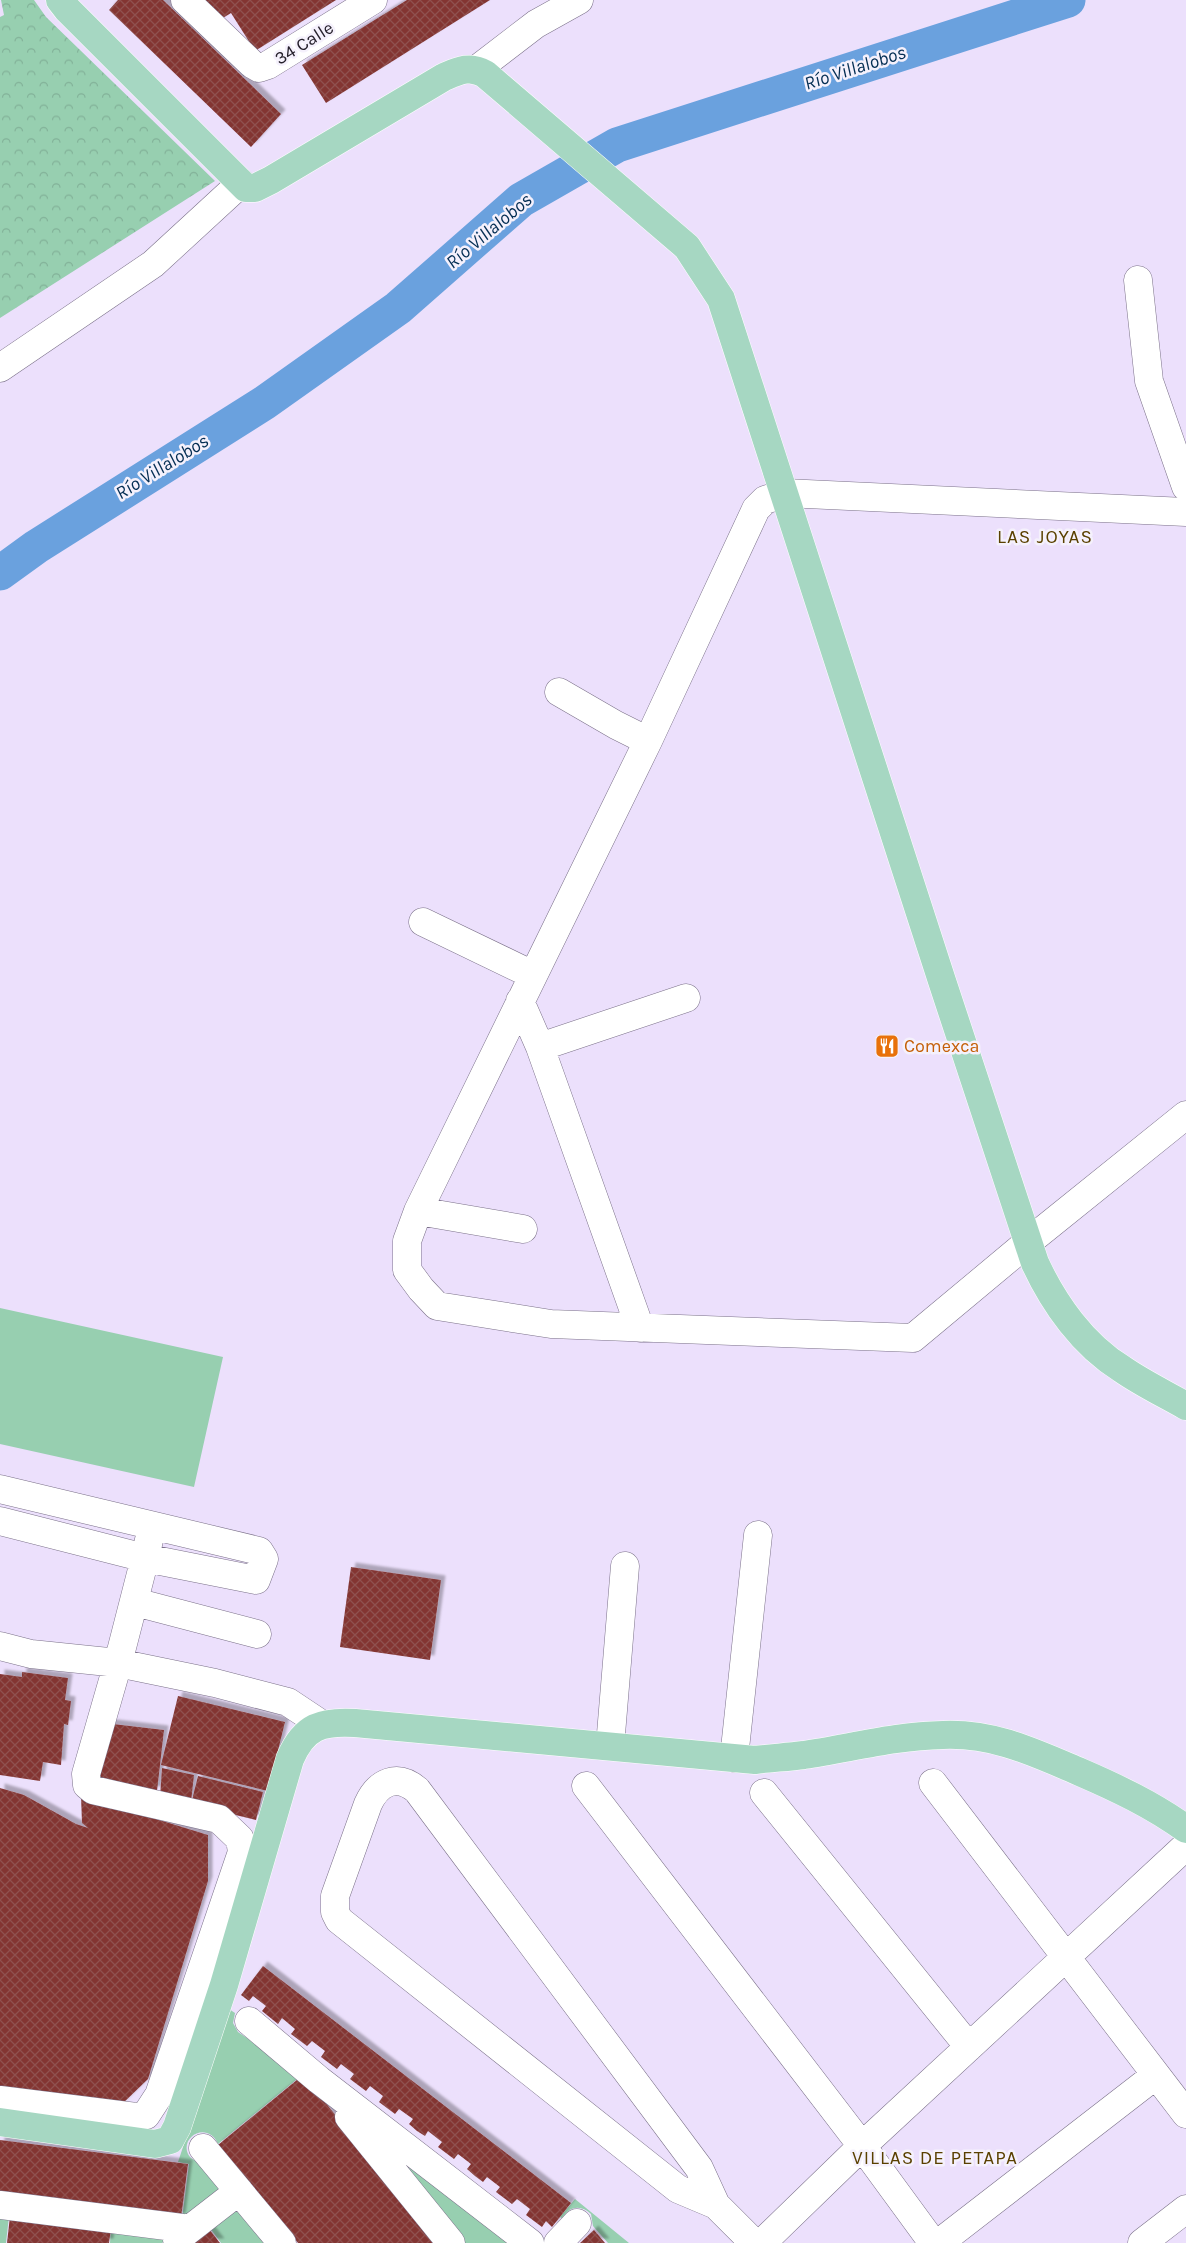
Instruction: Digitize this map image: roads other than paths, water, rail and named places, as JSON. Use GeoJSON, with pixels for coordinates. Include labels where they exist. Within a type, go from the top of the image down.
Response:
{"type":"FeatureCollection","features":[{"type":"Feature","properties":{"kind":"main road"},"geometry":{"type":"LineString","coordinates":[[60,0],[246,188],[255,188],[444,77],[462,70],[481,72],[687,248],[721,298],[1027,1243],[1047,1287],[1067,1317],[1092,1345],[1121,1369],[1186,1406]]}},
{"type":"Feature","properties":{"kind":"main road"},"geometry":{"type":"LineString","coordinates":[[0,2122],[155,2144],[170,2140],[177,2127],[224,1985],[290,1759],[302,1740],[321,1724],[330,1722],[355,1723],[755,1760],[804,1755],[874,1741],[914,1736],[944,1734],[980,1736],[1008,1742],[1132,1795],[1161,1811],[1186,1829]]}},
{"type":"Feature","properties":{"kind":"street","name":"34 Calle"},"geometry":{"type":"LineString","coordinates":[[185,0],[252,64],[259,68],[268,66],[373,0]]}},
{"type":"Feature","properties":{"kind":"street"},"geometry":{"type":"LineString","coordinates":[[481,72],[536,24],[579,0]]}},
{"type":"Feature","properties":{"kind":"street"},"geometry":{"type":"LineString","coordinates":[[0,368],[153,264],[241,183]]}},
{"type":"Feature","properties":{"kind":"street"},"geometry":{"type":"LineString","coordinates":[[1138,280],[1149,381],[1186,488]]}},
{"type":"Feature","properties":{"kind":"street"},"geometry":{"type":"LineString","coordinates":[[1186,512],[785,493],[765,500],[756,509],[648,741],[418,1211],[407,1241],[407,1270],[421,1290],[437,1306],[551,1324],[913,1338],[1186,1115]]}},
{"type":"Feature","properties":{"kind":"street"},"geometry":{"type":"LineString","coordinates":[[559,692],[648,741]]}},
{"type":"Feature","properties":{"kind":"street"},"geometry":{"type":"LineString","coordinates":[[423,922],[533,975]]}},
{"type":"Feature","properties":{"kind":"street"},"geometry":{"type":"LineString","coordinates":[[540,1047],[686,998]]}},
{"type":"Feature","properties":{"kind":"street"},"geometry":{"type":"LineString","coordinates":[[520,1002],[540,1047],[640,1328]]}},
{"type":"Feature","properties":{"kind":"street"},"geometry":{"type":"LineString","coordinates":[[418,1211],[522,1229]]}},
{"type":"Feature","properties":{"kind":"street"},"geometry":{"type":"LineString","coordinates":[[0,1489],[259,1551],[264,1559],[256,1580],[145,1558],[0,1522]]}},
{"type":"Feature","properties":{"kind":"street"},"geometry":{"type":"LineString","coordinates":[[0,2100],[136,2118],[146,2115],[159,2095],[242,1852],[240,1839],[219,1819],[93,1790],[87,1785],[86,1774],[135,1602],[151,1526]]}},
{"type":"Feature","properties":{"kind":"street"},"geometry":{"type":"LineString","coordinates":[[734,1758],[758,1536]]}},
{"type":"Feature","properties":{"kind":"street"},"geometry":{"type":"LineString","coordinates":[[610,1746],[625,1566]]}},
{"type":"Feature","properties":{"kind":"street"},"geometry":{"type":"LineString","coordinates":[[135,1602],[257,1634]]}},
{"type":"Feature","properties":{"kind":"street"},"geometry":{"type":"LineString","coordinates":[[0,1646],[31,1654],[118,1663],[215,1684],[288,1702],[321,1724]]}},
{"type":"Feature","properties":{"kind":"street"},"geometry":{"type":"LineString","coordinates":[[716,2205],[678,2189],[339,1920],[335,1912],[335,1896],[368,1804],[375,1791],[382,1784],[401,1782],[417,1790],[699,2168],[716,2205],[754,2243]]}},
{"type":"Feature","properties":{"kind":"street"},"geometry":{"type":"LineString","coordinates":[[933,1783],[1186,2114]]}},
{"type":"Feature","properties":{"kind":"street"},"geometry":{"type":"LineString","coordinates":[[586,1786],[862,2146],[933,2243]]}},
{"type":"Feature","properties":{"kind":"street"},"geometry":{"type":"LineString","coordinates":[[764,1793],[969,2047]]}},
{"type":"Feature","properties":{"kind":"street"},"geometry":{"type":"LineString","coordinates":[[762,2243],[862,2146],[1186,1846]]}},
{"type":"Feature","properties":{"kind":"street"},"geometry":{"type":"LineString","coordinates":[[249,2021],[319,2080],[530,2243]]}},
{"type":"Feature","properties":{"kind":"street"},"geometry":{"type":"LineString","coordinates":[[938,2243],[1156,2075]]}},
{"type":"Feature","properties":{"kind":"street"},"geometry":{"type":"LineString","coordinates":[[319,2080],[451,2243]]}},
{"type":"Feature","properties":{"kind":"street"},"geometry":{"type":"LineString","coordinates":[[202,2148],[282,2243]]}},
{"type":"Feature","properties":{"kind":"street"},"geometry":{"type":"LineString","coordinates":[[0,2205],[181,2236],[239,2192]]}},
{"type":"Feature","properties":{"kind":"street"},"geometry":{"type":"LineString","coordinates":[[1142,2243],[1186,2210]]}},
{"type":"Feature","properties":{"kind":"street"},"geometry":{"type":"LineString","coordinates":[[558,2243],[577,2223]]}},
{"type":"Feature","properties":{"kind":"waterway","name":"Río Villalobos"},"geometry":{"type":"LineString","coordinates":[[0,573],[36,547],[264,403],[398,308],[521,200],[617,145],[1068,0]]}},
{"type":"Feature","properties":{"kind":"place","name":"Comexca"},"geometry":{"type":"Point","coordinates":[887,1046]}},
{"type":"Feature","properties":{"kind":"district","name":"LAS JOYAS"},"geometry":{"type":"Point","coordinates":[1045,537]}},
{"type":"Feature","properties":{"kind":"district","name":"VILLAS DE PETAPA"},"geometry":{"type":"Point","coordinates":[935,2158]}}]}
